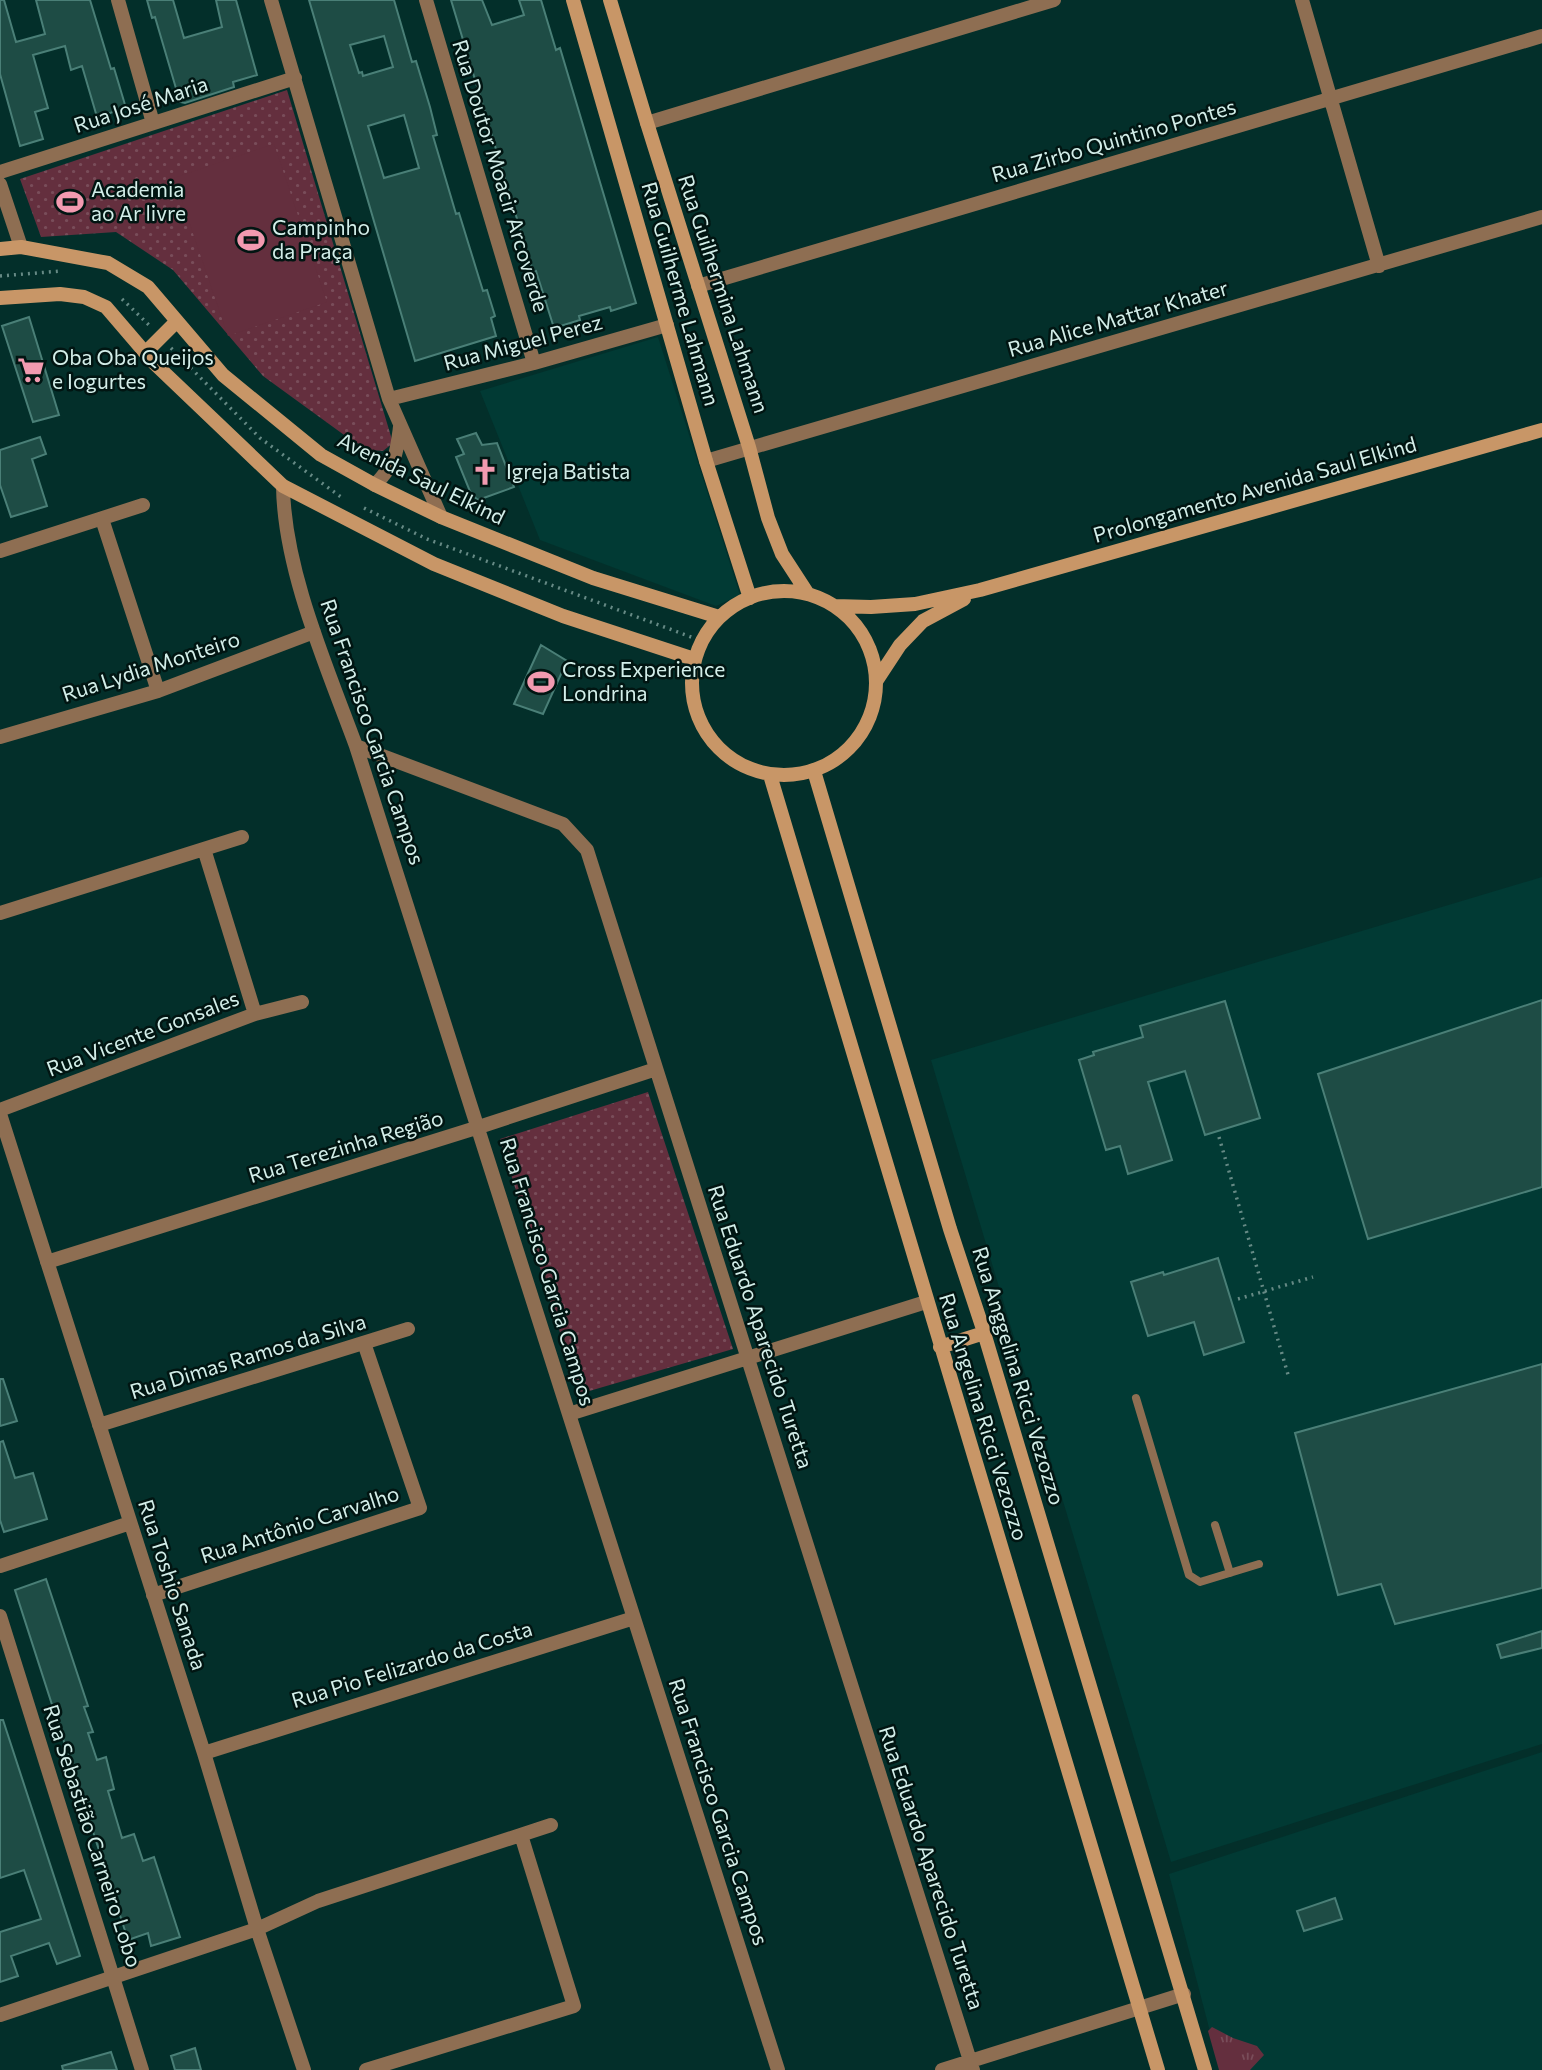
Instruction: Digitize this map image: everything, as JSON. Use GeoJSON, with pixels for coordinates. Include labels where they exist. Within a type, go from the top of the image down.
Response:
{"type":"FeatureCollection","features":[{"type":"Feature","properties":{"kind":"main road","name":"Rua Guilherme Lahmann"},"geometry":{"type":"LineString","coordinates":[[573,0],[706,461],[750,598]]}},
{"type":"Feature","properties":{"kind":"main road","name":"Rua Guilhermina Lahmann"},"geometry":{"type":"LineString","coordinates":[[610,0],[749,447],[768,518],[782,554],[808,594]]}},
{"type":"Feature","properties":{"kind":"main road","name":"Avenida Saul Elkind"},"geometry":{"type":"LineString","coordinates":[[0,249],[21,247],[108,263],[148,287],[223,375],[321,455],[375,485],[441,517],[593,578],[719,617]]}},
{"type":"Feature","properties":{"kind":"main road"},"geometry":{"type":"LineString","coordinates":[[0,298],[60,294],[84,298],[106,307],[214,423],[283,486],[434,564],[563,616],[694,659]]}},
{"type":"Feature","properties":{"kind":"main road"},"geometry":{"type":"LineString","coordinates":[[146,352],[177,321]]}},
{"type":"Feature","properties":{"kind":"main road","name":"Prolongamento Avenida Saul Elkind"},"geometry":{"type":"LineString","coordinates":[[835,606],[915,604],[980,590],[1542,430]]}},
{"type":"Feature","properties":{"kind":"main road","name":"Prolongamento Avenida Saul Elkind"},"geometry":{"type":"LineString","coordinates":[[877,680],[900,645],[923,621],[980,590]]}},
{"type":"Feature","properties":{"kind":"main road"},"geometry":{"type":"LineString","coordinates":[[779,591],[808,594],[835,606],[857,625],[871,651],[877,680],[873,709],[861,736],[840,757],[814,771],[771,775],[746,768],[724,754],[706,734],[695,711],[691,685],[694,659],[700,644],[719,617],[733,606],[750,598],[779,591]]}},
{"type":"Feature","properties":{"kind":"main road","name":"Rua Anggelina Ricci Vezozzo"},"geometry":{"type":"LineString","coordinates":[[814,771],[950,1229],[1184,1994]]}},
{"type":"Feature","properties":{"kind":"main road","name":"Rua Angelina Ricci Vezozzo"},"geometry":{"type":"LineString","coordinates":[[771,775],[926,1302],[1158,2070]]}},
{"type":"Feature","properties":{"kind":"main road"},"geometry":{"type":"LineString","coordinates":[[940,1347],[984,1333]]}},
{"type":"Feature","properties":{"kind":"main road"},"geometry":{"type":"LineString","coordinates":[[1184,1994],[1205,2070]]}},
{"type":"Feature","properties":{"kind":"street"},"geometry":{"type":"LineString","coordinates":[[118,0],[153,123]]}},
{"type":"Feature","properties":{"kind":"street"},"geometry":{"type":"LineString","coordinates":[[271,0],[389,399],[441,517]]}},
{"type":"Feature","properties":{"kind":"street","name":"Rua Doutor Moacir Arcoverde"},"geometry":{"type":"LineString","coordinates":[[426,0],[534,363]]}},
{"type":"Feature","properties":{"kind":"street"},"geometry":{"type":"LineString","coordinates":[[647,123],[1054,0]]}},
{"type":"Feature","properties":{"kind":"street"},"geometry":{"type":"LineString","coordinates":[[1302,0],[1379,266]]}},
{"type":"Feature","properties":{"kind":"street","name":"Rua Zirbo Quintino Pontes"},"geometry":{"type":"LineString","coordinates":[[698,286],[1542,36]]}},
{"type":"Feature","properties":{"kind":"street","name":"Rua José Maria"},"geometry":{"type":"LineString","coordinates":[[0,172],[295,78]]}},
{"type":"Feature","properties":{"kind":"street"},"geometry":{"type":"LineString","coordinates":[[0,184],[21,247]]}},
{"type":"Feature","properties":{"kind":"street","name":"Rua Alice Mattar Khater"},"geometry":{"type":"LineString","coordinates":[[706,461],[1542,217]]}},
{"type":"Feature","properties":{"kind":"street","name":"Rua Miguel Perez"},"geometry":{"type":"LineString","coordinates":[[389,399],[534,363],[667,325]]}},
{"type":"Feature","properties":{"kind":"street"},"geometry":{"type":"LineString","coordinates":[[375,485],[396,457],[400,426]]}},
{"type":"Feature","properties":{"kind":"street","name":"Rua Francisco Garcia Campos"},"geometry":{"type":"LineString","coordinates":[[283,486],[286,535],[314,632],[356,746],[480,1127],[778,2070]]}},
{"type":"Feature","properties":{"kind":"street"},"geometry":{"type":"LineString","coordinates":[[0,551],[143,505]]}},
{"type":"Feature","properties":{"kind":"street"},"geometry":{"type":"LineString","coordinates":[[102,519],[158,691]]}},
{"type":"Feature","properties":{"kind":"street","name":"Rua Lydia Monteiro"},"geometry":{"type":"LineString","coordinates":[[0,737],[158,691],[314,632]]}},
{"type":"Feature","properties":{"kind":"street","name":"Rua Eduardo Aparecido Turetta"},"geometry":{"type":"LineString","coordinates":[[356,746],[563,824],[577,836],[587,850],[971,2066]]}},
{"type":"Feature","properties":{"kind":"street"},"geometry":{"type":"LineString","coordinates":[[0,914],[242,837]]}},
{"type":"Feature","properties":{"kind":"street"},"geometry":{"type":"LineString","coordinates":[[204,849],[256,1014]]}},
{"type":"Feature","properties":{"kind":"street","name":"Rua Vicente Gonsales"},"geometry":{"type":"LineString","coordinates":[[0,1112],[256,1014],[302,1002]]}},
{"type":"Feature","properties":{"kind":"street","name":"Rua Terezinha Região"},"geometry":{"type":"LineString","coordinates":[[47,1262],[480,1127],[656,1069]]}},
{"type":"Feature","properties":{"kind":"street","name":"Rua Toshio Sanada"},"geometry":{"type":"LineString","coordinates":[[0,1112],[204,1753],[257,1929],[304,2070]]}},
{"type":"Feature","properties":{"kind":"street"},"geometry":{"type":"LineString","coordinates":[[569,1413],[926,1302]]}},
{"type":"Feature","properties":{"kind":"street","name":"Rua Dimas Ramos da Silva"},"geometry":{"type":"LineString","coordinates":[[99,1425],[408,1329]]}},
{"type":"Feature","properties":{"kind":"street","name":"Rua Antônio Carvalho"},"geometry":{"type":"LineString","coordinates":[[153,1595],[420,1508],[364,1343]]}},
{"type":"Feature","properties":{"kind":"street"},"geometry":{"type":"LineString","coordinates":[[0,1566],[130,1523]]}},
{"type":"Feature","properties":{"kind":"street","name":"Rua Sebastião Carneiro Lobo"},"geometry":{"type":"LineString","coordinates":[[0,1616],[142,2070]]}},
{"type":"Feature","properties":{"kind":"street","name":"Rua Pio Felizardo da Costa"},"geometry":{"type":"LineString","coordinates":[[204,1753],[634,1618]]}},
{"type":"Feature","properties":{"kind":"street"},"geometry":{"type":"LineString","coordinates":[[0,2015],[115,1979],[257,1929],[318,1900],[551,1825]]}},
{"type":"Feature","properties":{"kind":"street"},"geometry":{"type":"LineString","coordinates":[[366,2070],[574,2006],[521,1835]]}},
{"type":"Feature","properties":{"kind":"street"},"geometry":{"type":"LineString","coordinates":[[942,2070],[971,2066],[1184,1994]]}},
{"type":"Feature","properties":{"kind":"lane"},"geometry":{"type":"LineString","coordinates":[[1136,1398],[1189,1575],[1194,1581],[1200,1582],[1259,1564]]}},
{"type":"Feature","properties":{"kind":"lane"},"geometry":{"type":"LineString","coordinates":[[1215,1525],[1230,1573]]}},
{"type":"Feature","properties":{"kind":"path"},"geometry":{"type":"LineString","coordinates":[[1219,1137],[1289,1378]]}},
{"type":"Feature","properties":{"kind":"path"},"geometry":{"type":"LineString","coordinates":[[1238,1299],[1313,1277]]}},
{"type":"Feature","properties":{"kind":"shaded area"},"geometry":{"type":"Polygon","coordinates":[[[658,337],[740,595],[716,606],[540,540],[480,391],[658,337]]]}},
{"type":"Feature","properties":{"kind":"shaded area"},"geometry":{"type":"Polygon","coordinates":[[[1542,877],[1542,1744],[1171,1862],[931,1060],[1542,877]]]}},
{"type":"Feature","properties":{"kind":"shaded area"},"geometry":{"type":"Polygon","coordinates":[[[1542,1752],[1542,2070],[1220,2070],[1169,1874],[1542,1752]]]}},
{"type":"Feature","properties":{"kind":"green space"},"geometry":{"type":"Polygon","coordinates":[[[287,90],[393,443],[383,451],[371,450],[351,440],[263,376],[173,270],[116,232],[41,237],[20,179],[287,90]]]}},
{"type":"Feature","properties":{"kind":"green space","name":"Campinho da Praça"},"geometry":{"type":"Polygon","coordinates":[[[274,144],[327,302],[228,336],[174,178],[274,144]]]}},
{"type":"Feature","properties":{"kind":"green space"},"geometry":{"type":"Polygon","coordinates":[[[648,1092],[733,1349],[579,1394],[500,1139],[648,1092]]]}},
{"type":"Feature","properties":{"kind":"green space"},"geometry":{"type":"Polygon","coordinates":[[[1212,2027],[1257,2046],[1264,2055],[1250,2070],[1219,2070],[1208,2031],[1212,2027]]]}},
{"type":"Feature","properties":{"kind":"building"},"geometry":{"type":"Polygon","coordinates":[[[0,0],[4,0],[16,42],[45,34],[36,0],[90,0],[126,108],[97,117],[82,66],[71,70],[65,46],[33,55],[48,108],[35,112],[43,139],[20,146],[0,74],[0,0]]]}},
{"type":"Feature","properties":{"kind":"building"},"geometry":{"type":"Polygon","coordinates":[[[147,0],[173,0],[184,38],[222,27],[216,0],[236,0],[257,75],[233,82],[234,87],[185,103],[180,102],[155,17],[152,18],[147,0]]]}},
{"type":"Feature","properties":{"kind":"building"},"geometry":{"type":"Polygon","coordinates":[[[309,0],[394,0],[412,62],[416,61],[430,107],[437,135],[433,136],[456,214],[459,213],[483,291],[487,290],[495,316],[491,318],[496,336],[415,361],[309,0]],[[384,36],[350,45],[359,73],[362,72],[363,76],[393,67],[384,36]],[[404,115],[368,126],[384,178],[419,168],[404,115]]]}},
{"type":"Feature","properties":{"kind":"building"},"geometry":{"type":"Polygon","coordinates":[[[451,0],[482,0],[492,25],[524,15],[519,0],[541,0],[556,50],[560,48],[636,303],[611,311],[610,307],[579,316],[580,320],[554,328],[536,271],[533,272],[451,0]]]}},
{"type":"Feature","properties":{"kind":"building","name":"Oba Oba Queijos e Iogurtes"},"geometry":{"type":"Polygon","coordinates":[[[29,317],[59,415],[33,422],[2,326],[29,317]]]}},
{"type":"Feature","properties":{"kind":"building","name":"Igreja Batista"},"geometry":{"type":"Polygon","coordinates":[[[476,433],[482,445],[497,443],[514,487],[478,500],[471,494],[456,457],[464,454],[457,439],[476,433]]]}},
{"type":"Feature","properties":{"kind":"building"},"geometry":{"type":"Polygon","coordinates":[[[40,437],[46,454],[32,459],[47,506],[11,517],[0,485],[0,450],[40,437]]]}},
{"type":"Feature","properties":{"kind":"building","name":"Cross Experience Londrina"},"geometry":{"type":"Polygon","coordinates":[[[541,645],[567,661],[543,714],[514,704],[541,645]]]}},
{"type":"Feature","properties":{"kind":"building"},"geometry":{"type":"Polygon","coordinates":[[[1542,1000],[1542,1187],[1368,1239],[1318,1074],[1542,1000]]]}},
{"type":"Feature","properties":{"kind":"building"},"geometry":{"type":"Polygon","coordinates":[[[1225,1001],[1260,1118],[1205,1135],[1185,1071],[1148,1082],[1172,1160],[1128,1174],[1120,1146],[1106,1150],[1079,1060],[1094,1055],[1093,1052],[1143,1037],[1140,1026],[1225,1001]]]}},
{"type":"Feature","properties":{"kind":"building"},"geometry":{"type":"Polygon","coordinates":[[[1218,1258],[1244,1342],[1204,1355],[1194,1322],[1148,1336],[1131,1282],[1218,1258]]]}},
{"type":"Feature","properties":{"kind":"building"},"geometry":{"type":"Polygon","coordinates":[[[1542,1364],[1542,1588],[1395,1624],[1381,1584],[1338,1595],[1295,1433],[1542,1364]]]}},
{"type":"Feature","properties":{"kind":"building"},"geometry":{"type":"Polygon","coordinates":[[[0,1379],[3,1379],[17,1421],[0,1426],[0,1379]]]}},
{"type":"Feature","properties":{"kind":"building"},"geometry":{"type":"Polygon","coordinates":[[[3,1441],[15,1478],[33,1473],[47,1519],[4,1532],[0,1520],[0,1442],[3,1441]]]}},
{"type":"Feature","properties":{"kind":"building"},"geometry":{"type":"Polygon","coordinates":[[[46,1579],[88,1706],[84,1707],[93,1732],[88,1733],[97,1760],[106,1757],[114,1789],[108,1791],[122,1838],[134,1834],[143,1861],[154,1857],[180,1937],[151,1946],[148,1933],[128,1940],[15,1590],[46,1579]]]}},
{"type":"Feature","properties":{"kind":"building"},"geometry":{"type":"Polygon","coordinates":[[[1542,1631],[1542,1648],[1501,1658],[1497,1645],[1542,1631]]]}},
{"type":"Feature","properties":{"kind":"building"},"geometry":{"type":"Polygon","coordinates":[[[0,1720],[3,1720],[80,1956],[57,1964],[49,1943],[11,1956],[18,1976],[0,1982],[0,1932],[41,1919],[24,1870],[0,1878],[0,1720]]]}},
{"type":"Feature","properties":{"kind":"building"},"geometry":{"type":"Polygon","coordinates":[[[1335,1898],[1342,1919],[1304,1931],[1297,1911],[1335,1898]]]}},
{"type":"Feature","properties":{"kind":"building"},"geometry":{"type":"Polygon","coordinates":[[[195,2048],[201,2070],[175,2070],[171,2056],[195,2048]]]}},
{"type":"Feature","properties":{"kind":"building"},"geometry":{"type":"Polygon","coordinates":[[[111,2052],[117,2070],[63,2070],[62,2066],[111,2052]]]}},
{"type":"Feature","properties":{"kind":"place","name":"Academia ao Ar livre"},"geometry":{"type":"Point","coordinates":[70,202]}},
{"type":"Feature","properties":{"kind":"place","name":"Campinho da Praça"},"geometry":{"type":"Point","coordinates":[251,240]}},
{"type":"Feature","properties":{"kind":"place","name":"Oba Oba Queijos e Iogurtes"},"geometry":{"type":"Point","coordinates":[31,370]}},
{"type":"Feature","properties":{"kind":"place","name":"Igreja Batista"},"geometry":{"type":"Point","coordinates":[485,472]}},
{"type":"Feature","properties":{"kind":"place","name":"Cross Experience Londrina"},"geometry":{"type":"Point","coordinates":[541,682]}}]}
